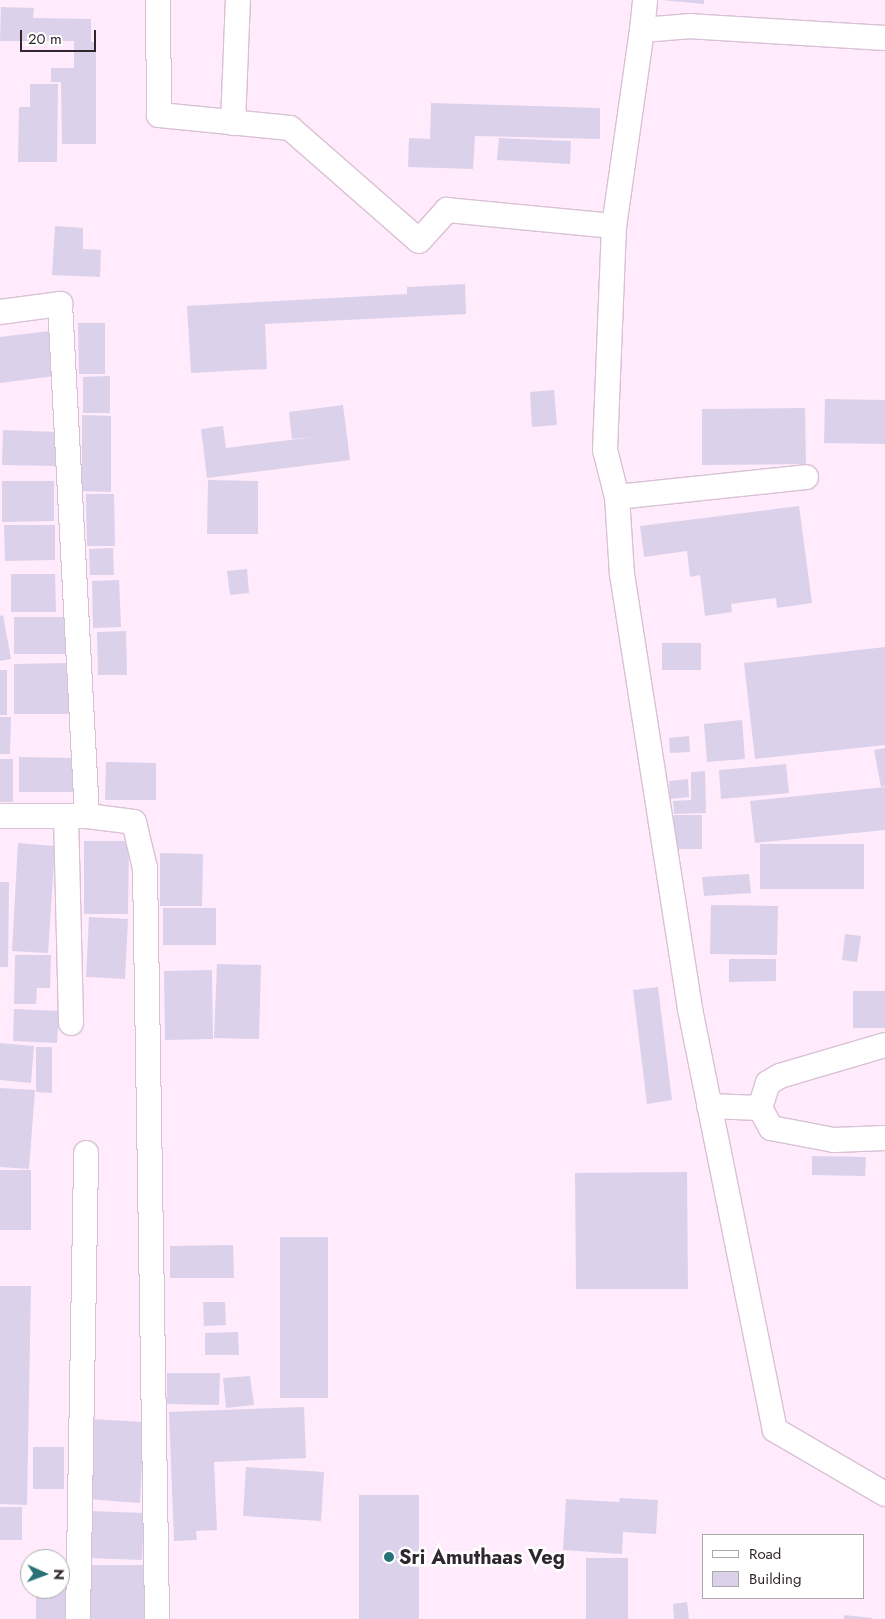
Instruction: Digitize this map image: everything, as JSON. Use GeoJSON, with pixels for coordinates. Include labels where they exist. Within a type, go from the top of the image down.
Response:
{"type":"FeatureCollection","features":[{"type":"Feature","properties":{"kind":"street"},"geometry":{"type":"LineString","coordinates":[[158,0],[158,115],[290,128],[419,242],[446,210],[614,226]]}},
{"type":"Feature","properties":{"kind":"street"},"geometry":{"type":"LineString","coordinates":[[233,123],[238,0]]}},
{"type":"Feature","properties":{"kind":"street"},"geometry":{"type":"LineString","coordinates":[[645,0],[614,226],[604,450],[617,497],[622,574],[690,1009],[775,1430],[885,1494]]}},
{"type":"Feature","properties":{"kind":"street"},"geometry":{"type":"LineString","coordinates":[[642,30],[691,26],[885,38]]}},
{"type":"Feature","properties":{"kind":"street"},"geometry":{"type":"LineString","coordinates":[[0,312],[60,304],[77,816],[71,1023]]}},
{"type":"Feature","properties":{"kind":"street"},"geometry":{"type":"LineString","coordinates":[[617,497],[806,477]]}},
{"type":"Feature","properties":{"kind":"street"},"geometry":{"type":"LineString","coordinates":[[0,816],[77,816],[134,822],[145,868],[157,1619]]}},
{"type":"Feature","properties":{"kind":"street"},"geometry":{"type":"LineString","coordinates":[[885,1045],[780,1076],[768,1083],[760,1108],[771,1128],[834,1140],[885,1138]]}},
{"type":"Feature","properties":{"kind":"street"},"geometry":{"type":"LineString","coordinates":[[709,1106],[760,1108]]}},
{"type":"Feature","properties":{"kind":"street"},"geometry":{"type":"LineString","coordinates":[[78,1619],[86,1153]]}},
{"type":"Feature","properties":{"kind":"building"},"geometry":{"type":"Polygon","coordinates":[[[662,0],[704,0],[704,4],[662,0]]]}},
{"type":"Feature","properties":{"kind":"building"},"geometry":{"type":"Polygon","coordinates":[[[1,7],[34,8],[33,18],[91,19],[91,42],[96,42],[96,144],[62,144],[61,82],[51,82],[51,68],[74,68],[74,41],[0,41],[1,7]]]}},
{"type":"Feature","properties":{"kind":"building"},"geometry":{"type":"Polygon","coordinates":[[[30,84],[58,84],[57,162],[18,162],[19,107],[30,107],[30,84]]]}},
{"type":"Feature","properties":{"kind":"building"},"geometry":{"type":"Polygon","coordinates":[[[431,103],[600,108],[600,139],[475,136],[473,169],[408,167],[409,138],[430,139],[431,103]]]}},
{"type":"Feature","properties":{"kind":"building"},"geometry":{"type":"Polygon","coordinates":[[[499,138],[571,141],[570,164],[497,160],[499,138]]]}},
{"type":"Feature","properties":{"kind":"building"},"geometry":{"type":"Polygon","coordinates":[[[55,226],[83,228],[83,249],[101,250],[100,277],[52,275],[55,226]]]}},
{"type":"Feature","properties":{"kind":"building"},"geometry":{"type":"Polygon","coordinates":[[[465,284],[466,314],[265,324],[267,369],[191,373],[187,306],[407,294],[407,287],[465,284]]]}},
{"type":"Feature","properties":{"kind":"building"},"geometry":{"type":"Polygon","coordinates":[[[78,323],[105,323],[105,374],[79,374],[78,323]]]}},
{"type":"Feature","properties":{"kind":"building"},"geometry":{"type":"Polygon","coordinates":[[[49,331],[55,376],[0,383],[0,337],[49,331]]]}},
{"type":"Feature","properties":{"kind":"building"},"geometry":{"type":"Polygon","coordinates":[[[110,376],[110,413],[83,413],[83,377],[110,376]]]}},
{"type":"Feature","properties":{"kind":"building"},"geometry":{"type":"Polygon","coordinates":[[[554,390],[557,425],[532,427],[530,392],[554,390]]]}},
{"type":"Feature","properties":{"kind":"building"},"geometry":{"type":"Polygon","coordinates":[[[825,399],[885,400],[885,444],[824,443],[825,399]]]}},
{"type":"Feature","properties":{"kind":"building"},"geometry":{"type":"Polygon","coordinates":[[[343,405],[350,460],[207,478],[201,429],[223,426],[226,448],[314,437],[292,439],[289,412],[343,405]]]}},
{"type":"Feature","properties":{"kind":"building"},"geometry":{"type":"Polygon","coordinates":[[[805,408],[806,464],[702,465],[702,409],[805,408]]]}},
{"type":"Feature","properties":{"kind":"building"},"geometry":{"type":"Polygon","coordinates":[[[82,415],[111,416],[111,492],[82,491],[82,415]]]}},
{"type":"Feature","properties":{"kind":"building"},"geometry":{"type":"Polygon","coordinates":[[[3,430],[56,432],[55,466],[2,465],[3,430]]]}},
{"type":"Feature","properties":{"kind":"building"},"geometry":{"type":"Polygon","coordinates":[[[208,480],[258,481],[258,534],[207,534],[208,480]]]}},
{"type":"Feature","properties":{"kind":"building"},"geometry":{"type":"Polygon","coordinates":[[[2,481],[54,481],[54,521],[2,522],[2,481]]]}},
{"type":"Feature","properties":{"kind":"building"},"geometry":{"type":"Polygon","coordinates":[[[86,494],[114,494],[115,546],[87,546],[86,494]]]}},
{"type":"Feature","properties":{"kind":"building"},"geometry":{"type":"Polygon","coordinates":[[[799,506],[812,603],[777,608],[776,598],[731,604],[732,612],[705,616],[700,575],[690,577],[687,551],[644,557],[640,526],[799,506]]]}},
{"type":"Feature","properties":{"kind":"building"},"geometry":{"type":"Polygon","coordinates":[[[4,525],[55,525],[55,560],[5,561],[4,525]]]}},
{"type":"Feature","properties":{"kind":"building"},"geometry":{"type":"Polygon","coordinates":[[[113,548],[114,575],[90,575],[89,549],[113,548]]]}},
{"type":"Feature","properties":{"kind":"building"},"geometry":{"type":"Polygon","coordinates":[[[247,569],[249,593],[230,595],[227,571],[247,569]]]}},
{"type":"Feature","properties":{"kind":"building"},"geometry":{"type":"Polygon","coordinates":[[[11,574],[55,574],[56,612],[11,612],[11,574]]]}},
{"type":"Feature","properties":{"kind":"building"},"geometry":{"type":"Polygon","coordinates":[[[119,580],[121,627],[93,628],[92,581],[119,580]]]}},
{"type":"Feature","properties":{"kind":"building"},"geometry":{"type":"Polygon","coordinates":[[[3,615],[11,659],[0,661],[0,616],[3,615]]]}},
{"type":"Feature","properties":{"kind":"building"},"geometry":{"type":"Polygon","coordinates":[[[14,617],[66,617],[66,654],[14,654],[14,617]]]}},
{"type":"Feature","properties":{"kind":"building"},"geometry":{"type":"Polygon","coordinates":[[[126,631],[127,675],[98,675],[97,632],[126,631]]]}},
{"type":"Feature","properties":{"kind":"building"},"geometry":{"type":"Polygon","coordinates":[[[662,643],[701,643],[701,670],[662,670],[662,643]]]}},
{"type":"Feature","properties":{"kind":"building"},"geometry":{"type":"Polygon","coordinates":[[[885,647],[885,745],[755,759],[744,663],[885,647]]]}},
{"type":"Feature","properties":{"kind":"building"},"geometry":{"type":"Polygon","coordinates":[[[68,663],[68,714],[14,714],[14,664],[68,663]]]}},
{"type":"Feature","properties":{"kind":"building"},"geometry":{"type":"Polygon","coordinates":[[[0,670],[7,670],[7,715],[0,715],[0,670]]]}},
{"type":"Feature","properties":{"kind":"building"},"geometry":{"type":"Polygon","coordinates":[[[0,717],[11,717],[10,754],[0,754],[0,717]]]}},
{"type":"Feature","properties":{"kind":"building"},"geometry":{"type":"Polygon","coordinates":[[[742,720],[745,759],[707,762],[704,724],[742,720]]]}},
{"type":"Feature","properties":{"kind":"building"},"geometry":{"type":"Polygon","coordinates":[[[689,736],[690,752],[670,753],[669,738],[689,736]]]}},
{"type":"Feature","properties":{"kind":"building"},"geometry":{"type":"Polygon","coordinates":[[[885,748],[885,786],[881,787],[874,750],[885,748]]]}},
{"type":"Feature","properties":{"kind":"building"},"geometry":{"type":"Polygon","coordinates":[[[19,757],[74,758],[73,792],[19,792],[19,757]]]}},
{"type":"Feature","properties":{"kind":"building"},"geometry":{"type":"Polygon","coordinates":[[[0,759],[13,759],[13,802],[0,802],[0,759]]]}},
{"type":"Feature","properties":{"kind":"building"},"geometry":{"type":"Polygon","coordinates":[[[106,762],[156,763],[156,800],[105,800],[106,762]]]}},
{"type":"Feature","properties":{"kind":"building"},"geometry":{"type":"Polygon","coordinates":[[[786,764],[789,793],[721,799],[719,770],[786,764]]]}},
{"type":"Feature","properties":{"kind":"building"},"geometry":{"type":"Polygon","coordinates":[[[705,771],[706,813],[674,814],[673,801],[691,800],[691,772],[705,771]]]}},
{"type":"Feature","properties":{"kind":"building"},"geometry":{"type":"Polygon","coordinates":[[[688,779],[689,797],[670,799],[669,781],[688,779]]]}},
{"type":"Feature","properties":{"kind":"building"},"geometry":{"type":"Polygon","coordinates":[[[885,787],[885,830],[755,843],[750,801],[885,787]]]}},
{"type":"Feature","properties":{"kind":"building"},"geometry":{"type":"Polygon","coordinates":[[[674,815],[702,815],[702,849],[674,849],[674,815]]]}},
{"type":"Feature","properties":{"kind":"building"},"geometry":{"type":"Polygon","coordinates":[[[84,841],[129,841],[128,914],[84,914],[84,841]]]}},
{"type":"Feature","properties":{"kind":"building"},"geometry":{"type":"Polygon","coordinates":[[[18,843],[55,846],[48,953],[12,951],[18,843]]]}},
{"type":"Feature","properties":{"kind":"building"},"geometry":{"type":"Polygon","coordinates":[[[760,844],[864,844],[864,889],[760,889],[760,844]]]}},
{"type":"Feature","properties":{"kind":"building"},"geometry":{"type":"Polygon","coordinates":[[[160,853],[203,854],[202,906],[160,906],[160,853]]]}},
{"type":"Feature","properties":{"kind":"building"},"geometry":{"type":"Polygon","coordinates":[[[749,874],[751,893],[704,896],[702,877],[749,874]]]}},
{"type":"Feature","properties":{"kind":"building"},"geometry":{"type":"Polygon","coordinates":[[[0,882],[9,882],[8,967],[0,967],[0,882]]]}},
{"type":"Feature","properties":{"kind":"building"},"geometry":{"type":"Polygon","coordinates":[[[711,905],[778,906],[777,955],[710,954],[711,905]]]}},
{"type":"Feature","properties":{"kind":"building"},"geometry":{"type":"Polygon","coordinates":[[[163,908],[216,908],[216,945],[163,945],[163,908]]]}},
{"type":"Feature","properties":{"kind":"building"},"geometry":{"type":"Polygon","coordinates":[[[89,917],[128,919],[125,979],[86,977],[89,917]]]}},
{"type":"Feature","properties":{"kind":"building"},"geometry":{"type":"Polygon","coordinates":[[[845,934],[861,936],[857,962],[842,960],[845,934]]]}},
{"type":"Feature","properties":{"kind":"building"},"geometry":{"type":"Polygon","coordinates":[[[15,955],[51,955],[50,988],[37,988],[36,1004],[14,1004],[15,955]]]}},
{"type":"Feature","properties":{"kind":"building"},"geometry":{"type":"Polygon","coordinates":[[[729,959],[776,959],[776,981],[729,982],[729,959]]]}},
{"type":"Feature","properties":{"kind":"building"},"geometry":{"type":"Polygon","coordinates":[[[217,964],[261,965],[259,1039],[214,1038],[217,964]]]}},
{"type":"Feature","properties":{"kind":"building"},"geometry":{"type":"Polygon","coordinates":[[[212,970],[213,1039],[165,1040],[164,971],[212,970]]]}},
{"type":"Feature","properties":{"kind":"building"},"geometry":{"type":"Polygon","coordinates":[[[658,987],[672,1100],[647,1104],[633,990],[658,987]]]}},
{"type":"Feature","properties":{"kind":"building"},"geometry":{"type":"Polygon","coordinates":[[[853,991],[885,991],[885,1028],[853,1028],[853,991]]]}},
{"type":"Feature","properties":{"kind":"building"},"geometry":{"type":"Polygon","coordinates":[[[14,1009],[59,1011],[57,1043],[13,1041],[14,1009]]]}},
{"type":"Feature","properties":{"kind":"building"},"geometry":{"type":"Polygon","coordinates":[[[0,1043],[34,1046],[31,1083],[0,1080],[0,1043]]]}},
{"type":"Feature","properties":{"kind":"building"},"geometry":{"type":"Polygon","coordinates":[[[36,1047],[52,1047],[52,1093],[36,1092],[36,1047]]]}},
{"type":"Feature","properties":{"kind":"building"},"geometry":{"type":"Polygon","coordinates":[[[0,1088],[35,1090],[29,1169],[0,1167],[0,1088]]]}},
{"type":"Feature","properties":{"kind":"building"},"geometry":{"type":"Polygon","coordinates":[[[812,1156],[866,1157],[865,1176],[812,1175],[812,1156]]]}},
{"type":"Feature","properties":{"kind":"building"},"geometry":{"type":"Polygon","coordinates":[[[0,1170],[31,1170],[31,1230],[0,1230],[0,1170]]]}},
{"type":"Feature","properties":{"kind":"building"},"geometry":{"type":"Polygon","coordinates":[[[687,1172],[688,1289],[576,1289],[575,1173],[687,1172]]]}},
{"type":"Feature","properties":{"kind":"building"},"geometry":{"type":"Polygon","coordinates":[[[280,1237],[328,1237],[328,1398],[280,1398],[280,1237]]]}},
{"type":"Feature","properties":{"kind":"building"},"geometry":{"type":"Polygon","coordinates":[[[233,1245],[234,1278],[170,1278],[170,1246],[233,1245]]]}},
{"type":"Feature","properties":{"kind":"building"},"geometry":{"type":"Polygon","coordinates":[[[0,1286],[31,1286],[27,1505],[0,1504],[0,1286]]]}},
{"type":"Feature","properties":{"kind":"building"},"geometry":{"type":"Polygon","coordinates":[[[203,1302],[225,1302],[226,1325],[204,1326],[203,1302]]]}},
{"type":"Feature","properties":{"kind":"building"},"geometry":{"type":"Polygon","coordinates":[[[238,1332],[239,1355],[205,1355],[205,1333],[238,1332]]]}},
{"type":"Feature","properties":{"kind":"building"},"geometry":{"type":"Polygon","coordinates":[[[167,1373],[220,1373],[219,1405],[167,1404],[167,1373]]]}},
{"type":"Feature","properties":{"kind":"building"},"geometry":{"type":"Polygon","coordinates":[[[250,1376],[254,1405],[226,1408],[223,1378],[250,1376]]]}},
{"type":"Feature","properties":{"kind":"building"},"geometry":{"type":"Polygon","coordinates":[[[304,1407],[306,1458],[214,1462],[217,1530],[196,1531],[197,1540],[174,1541],[169,1412],[304,1407]]]}},
{"type":"Feature","properties":{"kind":"building"},"geometry":{"type":"Polygon","coordinates":[[[91,1419],[144,1422],[140,1503],[86,1499],[91,1419]]]}},
{"type":"Feature","properties":{"kind":"building"},"geometry":{"type":"Polygon","coordinates":[[[33,1447],[64,1447],[64,1489],[33,1489],[33,1447]]]}},
{"type":"Feature","properties":{"kind":"building"},"geometry":{"type":"Polygon","coordinates":[[[246,1467],[324,1472],[321,1521],[243,1516],[246,1467]]]}},
{"type":"Feature","properties":{"kind":"building","name":"Sri Amuthaas Veg"},"geometry":{"type":"Polygon","coordinates":[[[359,1495],[419,1495],[419,1619],[359,1619],[359,1495]]]}},
{"type":"Feature","properties":{"kind":"building"},"geometry":{"type":"Polygon","coordinates":[[[620,1498],[658,1500],[656,1534],[623,1532],[622,1554],[563,1550],[566,1499],[619,1502],[620,1498]]]}},
{"type":"Feature","properties":{"kind":"building"},"geometry":{"type":"Polygon","coordinates":[[[0,1507],[22,1507],[22,1540],[0,1540],[0,1507]]]}},
{"type":"Feature","properties":{"kind":"building"},"geometry":{"type":"Polygon","coordinates":[[[91,1511],[144,1513],[142,1560],[89,1558],[91,1511]]]}},
{"type":"Feature","properties":{"kind":"building"},"geometry":{"type":"Polygon","coordinates":[[[586,1558],[628,1558],[628,1619],[586,1619],[586,1558]]]}},
{"type":"Feature","properties":{"kind":"building"},"geometry":{"type":"Polygon","coordinates":[[[90,1565],[147,1565],[147,1619],[90,1619],[90,1565]]]}},
{"type":"Feature","properties":{"kind":"building"},"geometry":{"type":"Polygon","coordinates":[[[36,1599],[67,1599],[67,1619],[36,1619],[36,1599]]]}},
{"type":"Feature","properties":{"kind":"building"},"geometry":{"type":"Polygon","coordinates":[[[687,1602],[689,1619],[674,1619],[673,1604],[687,1602]]]}},
{"type":"Feature","properties":{"kind":"building"},"geometry":{"type":"Polygon","coordinates":[[[844,1615],[872,1618],[872,1619],[844,1619],[844,1615]]]}},
{"type":"Feature","properties":{"kind":"place","name":"Sri Amuthaas Veg"},"geometry":{"type":"Point","coordinates":[389,1557]}}]}
